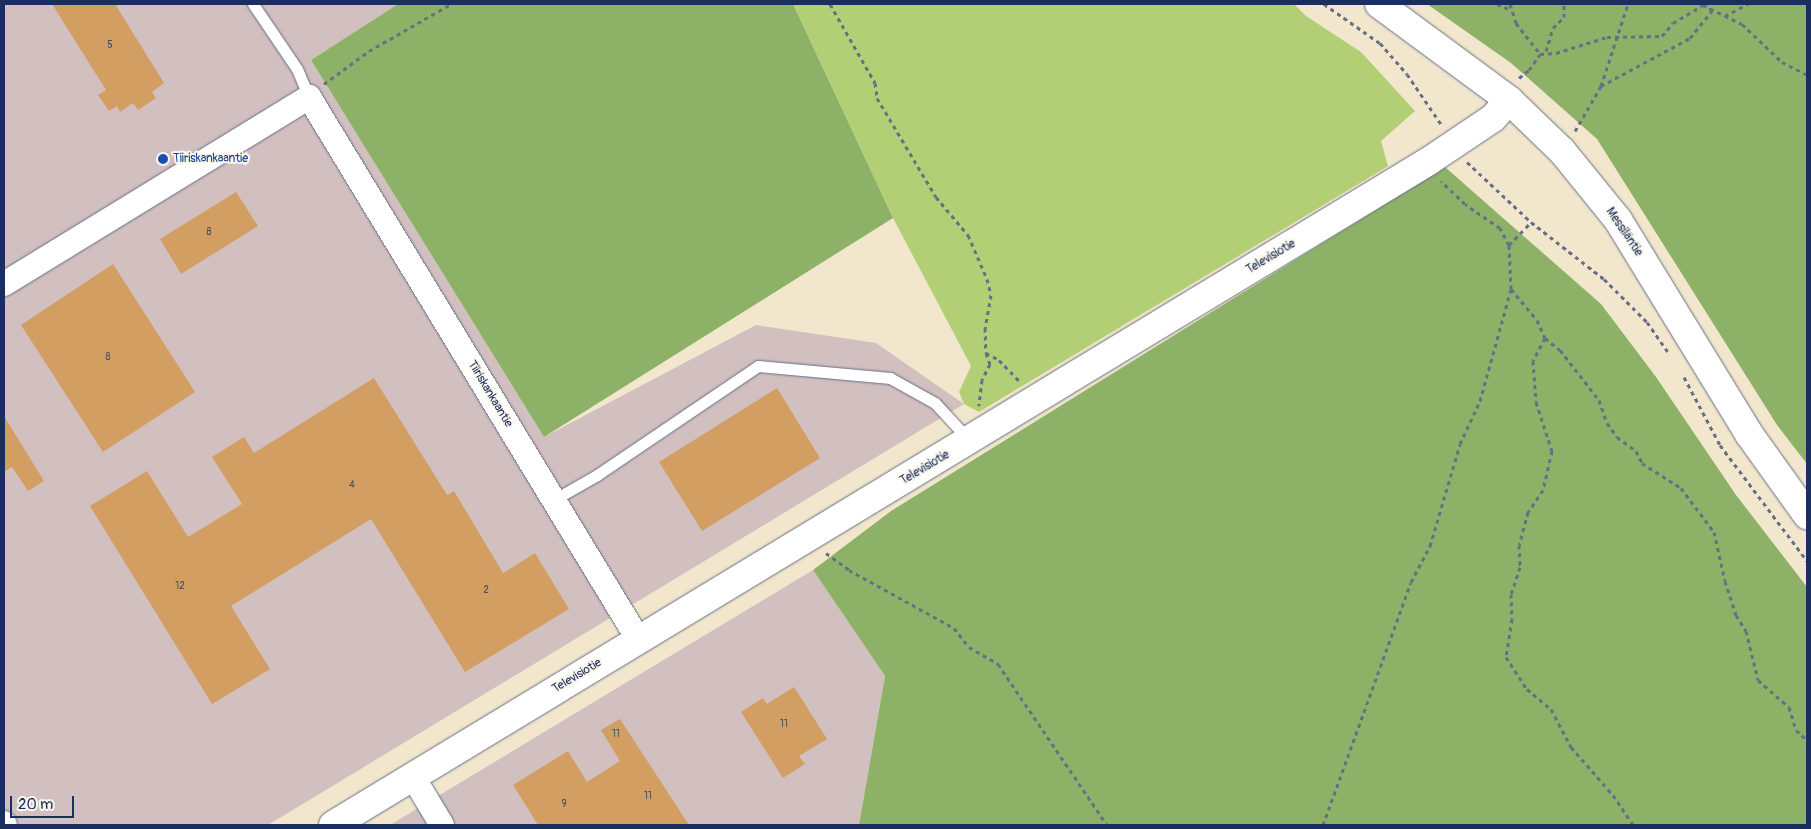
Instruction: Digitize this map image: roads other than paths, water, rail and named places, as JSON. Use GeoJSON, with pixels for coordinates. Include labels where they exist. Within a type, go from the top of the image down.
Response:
{"type":"FeatureCollection","features":[{"type":"Feature","properties":{"kind":"street","name":"Messiläntie"},"geometry":{"type":"LineString","coordinates":[[1379,4],[1506,98],[1562,151],[1618,220],[1749,434],[1807,516]]}},
{"type":"Feature","properties":{"kind":"street"},"geometry":{"type":"LineString","coordinates":[[4,284],[309,97]]}},
{"type":"Feature","properties":{"kind":"street","name":"Tiiriskankaantie"},"geometry":{"type":"LineString","coordinates":[[309,97],[555,499],[638,639]]}},
{"type":"Feature","properties":{"kind":"street","name":"Televisiotie"},"geometry":{"type":"LineString","coordinates":[[333,825],[638,639],[978,436],[1429,161],[1493,118],[1506,98]]}},
{"type":"Feature","properties":{"kind":"street"},"geometry":{"type":"LineString","coordinates":[[413,777],[442,825]]}},
{"type":"Feature","properties":{"kind":"lane"},"geometry":{"type":"LineString","coordinates":[[253,4],[297,69],[309,97]]}},
{"type":"Feature","properties":{"kind":"lane"},"geometry":{"type":"LineString","coordinates":[[555,499],[597,475],[758,366],[890,378],[935,403],[962,429],[978,436]]}},
{"type":"Feature","properties":{"kind":"place","name":"Tiiriskankaantie"},"geometry":{"type":"Point","coordinates":[163,159]}}]}
